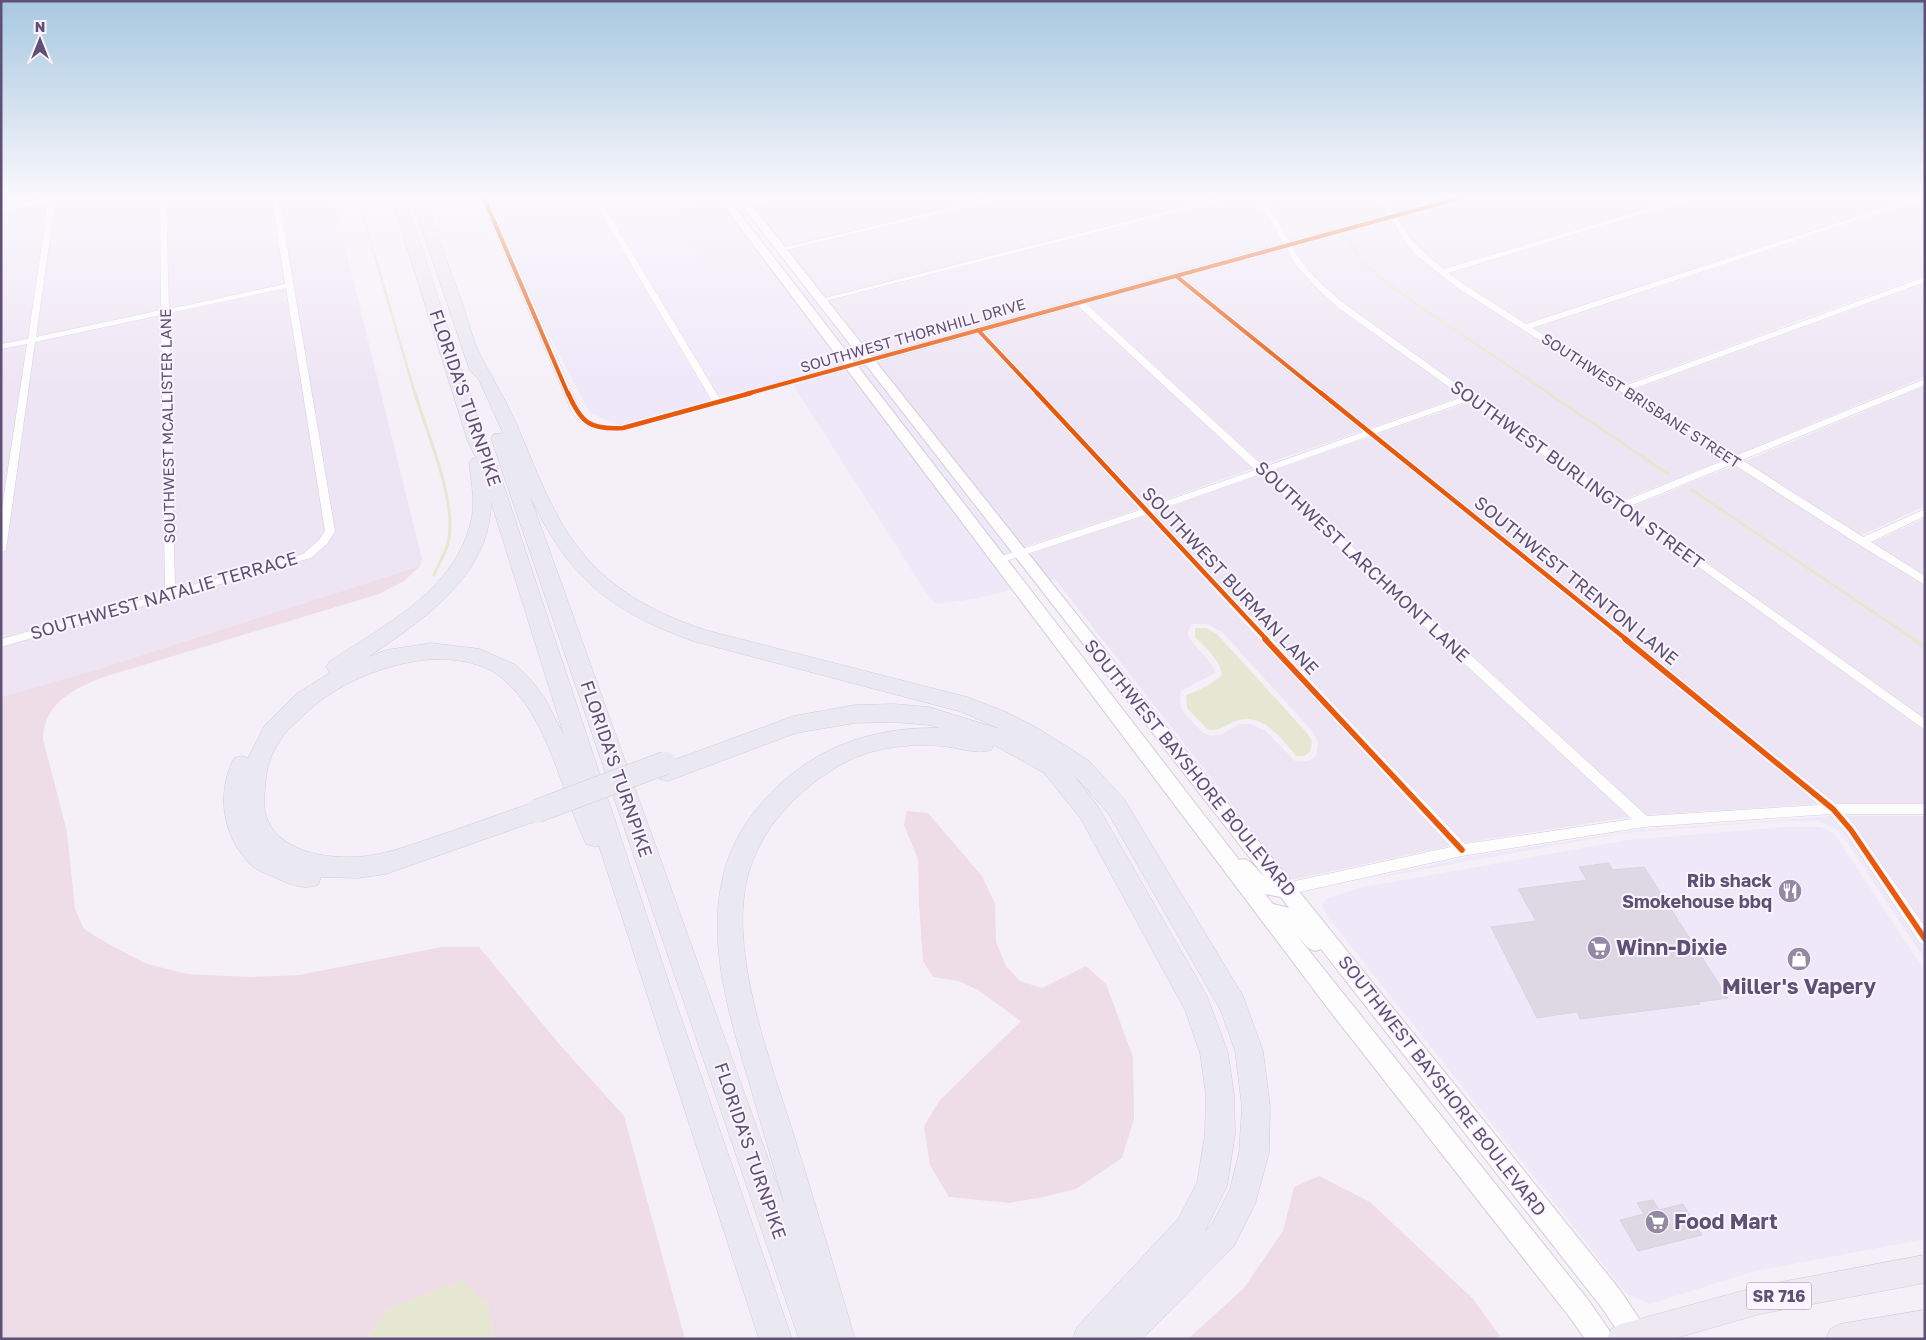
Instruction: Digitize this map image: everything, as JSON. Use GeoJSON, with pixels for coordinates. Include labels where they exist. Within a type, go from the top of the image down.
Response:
{"type":"FeatureCollection","features":[{"type":"Feature","properties":{"kind":"highway","name":"FLORIDA'S TURNPIKE"},"geometry":{"type":"LineString","coordinates":[[418,261],[477,442],[489,468],[655,980],[776,1339]]}},
{"type":"Feature","properties":{"kind":"highway","name":"FLORIDA'S TURNPIKE"},"geometry":{"type":"LineString","coordinates":[[440,261],[489,406],[816,1339]]}},
{"type":"Feature","properties":{"kind":"highway"},"geometry":{"type":"LineString","coordinates":[[474,357],[491,384],[550,520],[583,568],[635,609],[684,632],[967,705],[998,718],[1030,735],[1080,766],[1116,806],[1233,1005],[1249,1051],[1256,1107],[1254,1153],[1244,1193],[1223,1235],[1119,1339]]}},
{"type":"Feature","properties":{"kind":"highway"},"geometry":{"type":"LineString","coordinates":[[477,442],[482,501],[481,518],[476,538],[466,558],[446,585],[423,609],[312,684],[279,711],[258,735],[241,766],[234,798],[240,830],[260,858],[297,876],[334,881],[371,879],[405,870],[667,767],[786,717],[829,707],[894,703],[998,718]]}},
{"type":"Feature","properties":{"kind":"highway"},"geometry":{"type":"LineString","coordinates":[[539,816],[403,859],[365,867],[336,868],[298,861],[268,841],[254,820],[250,794],[256,765],[269,738],[295,708],[317,690],[352,671],[381,659],[408,653],[434,651],[465,652],[489,659],[522,683],[537,705],[553,735],[655,980]]}},
{"type":"Feature","properties":{"kind":"highway"},"geometry":{"type":"LineString","coordinates":[[667,767],[794,725],[855,714],[894,713],[929,716],[1006,740],[1052,766],[1089,812],[1197,1005],[1214,1053],[1220,1095],[1220,1134],[1212,1186],[1189,1230],[1088,1339]]}},
{"type":"Feature","properties":{"kind":"highway"},"geometry":{"type":"LineString","coordinates":[[839,1339],[746,1021],[733,954],[730,920],[734,882],[744,849],[779,798],[794,785],[824,763],[853,749],[886,740],[917,737],[971,741],[1000,750],[1028,762],[1067,784]]}},
{"type":"Feature","properties":{"kind":"main road","name":"SOUTHWEST BAYSHORE BOULEVARD"},"geometry":{"type":"LineString","coordinates":[[771,261],[1267,913],[1580,1310],[1600,1339]]}},
{"type":"Feature","properties":{"kind":"main road","name":"SOUTHWEST BAYSHORE BOULEVARD"},"geometry":{"type":"LineString","coordinates":[[791,261],[1019,553],[1611,1299],[1632,1338]]}},
{"type":"Feature","properties":{"kind":"main road"},"geometry":{"type":"LineString","coordinates":[[774,265],[783,264],[788,266],[806,288],[817,295]]}},
{"type":"Feature","properties":{"kind":"main road"},"geometry":{"type":"LineString","coordinates":[[1178,796],[1195,805],[1251,877],[1266,888],[1286,889]]}},
{"type":"Feature","properties":{"kind":"main road"},"geometry":{"type":"LineString","coordinates":[[1267,913],[1285,913],[1293,917],[1336,965],[1366,989]]}},
{"type":"Feature","properties":{"kind":"main road","name":"SR 716"},"geometry":{"type":"LineString","coordinates":[[1632,1338],[1760,1300],[1925,1270]]}},
{"type":"Feature","properties":{"kind":"main road"},"geometry":{"type":"LineString","coordinates":[[1840,1339],[1925,1324]]}},
{"type":"Feature","properties":{"kind":"street"},"geometry":{"type":"LineString","coordinates":[[1,550],[42,261]]}},
{"type":"Feature","properties":{"kind":"street","name":"SOUTHWEST MCALLISTER LANE"},"geometry":{"type":"LineString","coordinates":[[165,261],[170,594]]}},
{"type":"Feature","properties":{"kind":"street"},"geometry":{"type":"LineString","coordinates":[[1,347],[290,286],[286,261]]}},
{"type":"Feature","properties":{"kind":"street","name":"SOUTHWEST THORNHILL DRIVE"},"geometry":{"type":"LineString","coordinates":[[511,261],[576,412],[584,423],[602,429],[623,428],[1234,261]]}},
{"type":"Feature","properties":{"kind":"street"},"geometry":{"type":"LineString","coordinates":[[632,261],[717,402]]}},
{"type":"Feature","properties":{"kind":"street"},"geometry":{"type":"LineString","coordinates":[[817,295],[963,261]]}},
{"type":"Feature","properties":{"kind":"street","name":"SOUTHWEST BURLINGTON STREET"},"geometry":{"type":"LineString","coordinates":[[1299,261],[1310,276],[1343,307],[1925,725]]}},
{"type":"Feature","properties":{"kind":"street","name":"SOUTHWEST BRISBANE STREET"},"geometry":{"type":"LineString","coordinates":[[1428,261],[1442,272],[1526,327],[1925,581]]}},
{"type":"Feature","properties":{"kind":"street"},"geometry":{"type":"LineString","coordinates":[[1442,272],[1481,261]]}},
{"type":"Feature","properties":{"kind":"street"},"geometry":{"type":"LineString","coordinates":[[1526,327],[1730,261]]}},
{"type":"Feature","properties":{"kind":"street","name":"SOUTHWEST TRENTON LANE"},"geometry":{"type":"LineString","coordinates":[[1176,276],[1833,809],[1851,830],[1925,939]]}},
{"type":"Feature","properties":{"kind":"street"},"geometry":{"type":"LineString","coordinates":[[1623,389],[1925,279]]}},
{"type":"Feature","properties":{"kind":"street","name":"SOUTHWEST NATALIE TERRACE"},"geometry":{"type":"LineString","coordinates":[[1,643],[307,556],[323,542],[330,531],[329,518],[290,286]]}},
{"type":"Feature","properties":{"kind":"street","name":"SOUTHWEST LARCHMONT LANE"},"geometry":{"type":"LineString","coordinates":[[1080,302],[1644,822]]}},
{"type":"Feature","properties":{"kind":"street","name":"SOUTHWEST BURMAN LANE"},"geometry":{"type":"LineString","coordinates":[[978,330],[1462,850]]}},
{"type":"Feature","properties":{"kind":"street"},"geometry":{"type":"LineString","coordinates":[[1621,506],[1925,382]]}},
{"type":"Feature","properties":{"kind":"street"},"geometry":{"type":"LineString","coordinates":[[999,560],[1147,511],[1469,398]]}},
{"type":"Feature","properties":{"kind":"street"},"geometry":{"type":"LineString","coordinates":[[1862,542],[1925,512]]}},
{"type":"Feature","properties":{"kind":"street"},"geometry":{"type":"LineString","coordinates":[[1286,889],[1462,850],[1644,822],[1833,809],[1925,810]]}},
{"type":"Feature","properties":{"kind":"shaded area"},"geometry":{"type":"Polygon","coordinates":[[[1,261],[348,261],[422,559],[420,566],[102,668],[1,697],[1,261]]]}},
{"type":"Feature","properties":{"kind":"shaded area"},"geometry":{"type":"Polygon","coordinates":[[[513,261],[628,261],[711,401],[618,425],[590,413],[524,287],[513,261]]]}},
{"type":"Feature","properties":{"kind":"shaded area"},"geometry":{"type":"Polygon","coordinates":[[[638,261],[702,261],[709,272],[758,261],[766,261],[844,364],[720,398],[638,261]]]}},
{"type":"Feature","properties":{"kind":"shaded area"},"geometry":{"type":"Polygon","coordinates":[[[702,261],[758,261],[709,272],[702,261]]]}},
{"type":"Feature","properties":{"kind":"shaded area"},"geometry":{"type":"Polygon","coordinates":[[[795,261],[969,261],[824,297],[795,261]]]}},
{"type":"Feature","properties":{"kind":"shaded area"},"geometry":{"type":"Polygon","coordinates":[[[988,261],[1222,261],[871,356],[827,301],[988,261]]]}},
{"type":"Feature","properties":{"kind":"shaded area"},"geometry":{"type":"Polygon","coordinates":[[[1243,261],[1294,261],[1306,277],[1339,308],[1462,396],[1370,428],[1182,277],[1243,261]]]}},
{"type":"Feature","properties":{"kind":"shaded area"},"geometry":{"type":"Polygon","coordinates":[[[1302,261],[1424,261],[1459,288],[1726,459],[1620,501],[1346,306],[1313,276],[1302,261]]]}},
{"type":"Feature","properties":{"kind":"shaded area"},"geometry":{"type":"Polygon","coordinates":[[[1432,261],[1471,261],[1442,269],[1432,261]]]}},
{"type":"Feature","properties":{"kind":"shaded area"},"geometry":{"type":"Polygon","coordinates":[[[1490,261],[1720,261],[1526,324],[1448,273],[1490,261]]]}},
{"type":"Feature","properties":{"kind":"shaded area"},"geometry":{"type":"Polygon","coordinates":[[[1740,261],[1925,261],[1925,275],[1622,385],[1533,328],[1740,261]]]}},
{"type":"Feature","properties":{"kind":"shaded area"},"geometry":{"type":"Polygon","coordinates":[[[780,267],[785,268],[802,290],[807,291],[860,360],[852,362],[780,267]]]}},
{"type":"Feature","properties":{"kind":"shaded area"},"geometry":{"type":"Polygon","coordinates":[[[1175,279],[1362,431],[1263,465],[1087,304],[1175,279]]]}},
{"type":"Feature","properties":{"kind":"shaded area"},"geometry":{"type":"Polygon","coordinates":[[[1925,283],[1925,377],[1733,456],[1631,391],[1925,283]]]}},
{"type":"Feature","properties":{"kind":"shaded area"},"geometry":{"type":"Polygon","coordinates":[[[1079,306],[1254,468],[1148,506],[984,332],[1079,306]]]}},
{"type":"Feature","properties":{"kind":"shaded area"},"geometry":{"type":"Polygon","coordinates":[[[976,334],[1139,509],[1021,548],[875,361],[976,334]]]}},
{"type":"Feature","properties":{"kind":"shaded area"},"geometry":{"type":"Polygon","coordinates":[[[864,365],[1010,552],[1001,555],[856,367],[864,365]]]}},
{"type":"Feature","properties":{"kind":"shaded area"},"geometry":{"type":"Polygon","coordinates":[[[848,369],[1015,589],[975,599],[936,604],[927,594],[793,385],[848,369]]]}},
{"type":"Feature","properties":{"kind":"shaded area"},"geometry":{"type":"Polygon","coordinates":[[[1925,386],[1925,506],[1860,536],[1743,462],[1925,386]]]}},
{"type":"Feature","properties":{"kind":"shaded area"},"geometry":{"type":"Polygon","coordinates":[[[1470,402],[1925,730],[1925,803],[1833,803],[1377,434],[1470,402]]]}},
{"type":"Feature","properties":{"kind":"shaded area"},"geometry":{"type":"Polygon","coordinates":[[[1369,437],[1766,759],[1818,804],[1645,815],[1269,471],[1369,437]]]}},
{"type":"Feature","properties":{"kind":"shaded area"},"geometry":{"type":"Polygon","coordinates":[[[1735,465],[1925,585],[1925,720],[1629,508],[1735,465]]]}},
{"type":"Feature","properties":{"kind":"shaded area"},"geometry":{"type":"Polygon","coordinates":[[[1261,474],[1631,817],[1463,843],[1154,512],[1261,474]]]}},
{"type":"Feature","properties":{"kind":"shaded area"},"geometry":{"type":"Polygon","coordinates":[[[1145,516],[1450,846],[1291,880],[1055,579],[1047,581],[1027,555],[1145,516]],[[1192,624],[1188,632],[1189,638],[1212,665],[1215,673],[1181,691],[1180,703],[1182,710],[1202,732],[1210,736],[1222,734],[1240,724],[1250,724],[1265,730],[1295,761],[1308,761],[1316,756],[1318,743],[1312,731],[1222,632],[1207,624],[1192,624]]]}},
{"type":"Feature","properties":{"kind":"shaded area"},"geometry":{"type":"Polygon","coordinates":[[[1925,518],[1925,577],[1872,543],[1925,518]]]}},
{"type":"Feature","properties":{"kind":"shaded area"},"geometry":{"type":"Polygon","coordinates":[[[420,566],[404,581],[379,594],[107,676],[84,685],[64,698],[49,715],[43,739],[67,832],[75,909],[84,929],[110,945],[147,964],[187,974],[250,977],[299,975],[442,947],[479,947],[559,1044],[624,1116],[685,1339],[495,1339],[487,1303],[387,1309],[366,1339],[1,1339],[1,697],[102,668],[420,566]]]}},
{"type":"Feature","properties":{"kind":"shaded area"},"geometry":{"type":"Polygon","coordinates":[[[1195,628],[1206,628],[1217,634],[1307,733],[1312,741],[1310,752],[1304,756],[1296,756],[1275,732],[1258,721],[1249,719],[1239,720],[1215,730],[1207,729],[1187,708],[1186,695],[1222,676],[1216,660],[1195,637],[1195,628]]]}},
{"type":"Feature","properties":{"kind":"shaded area"},"geometry":{"type":"Polygon","coordinates":[[[907,811],[928,813],[982,876],[995,904],[996,942],[1006,966],[1020,981],[1042,988],[1086,966],[1106,984],[1133,1057],[1134,1119],[1122,1158],[1076,1189],[1009,1203],[949,1197],[930,1165],[924,1126],[940,1100],[1021,1021],[978,990],[959,981],[933,977],[923,961],[918,859],[904,825],[907,811]]]}},
{"type":"Feature","properties":{"kind":"shaded area"},"geometry":{"type":"Polygon","coordinates":[[[1832,816],[1845,831],[1925,950],[1925,960],[1841,833],[1818,821],[1780,821],[1624,833],[1365,880],[1466,857],[1644,829],[1646,831],[1649,829],[1832,816]]]}},
{"type":"Feature","properties":{"kind":"shaded area"},"geometry":{"type":"Polygon","coordinates":[[[1848,816],[1925,816],[1925,929],[1848,816]]]}},
{"type":"Feature","properties":{"kind":"shaded area"},"geometry":{"type":"Polygon","coordinates":[[[1784,827],[1820,827],[1834,833],[1925,971],[1925,1239],[1752,1272],[1650,1304],[1627,1294],[1326,915],[1322,905],[1326,899],[1358,888],[1628,840],[1784,827]]]}},
{"type":"Feature","properties":{"kind":"shaded area"},"geometry":{"type":"Polygon","coordinates":[[[1319,1176],[1370,1202],[1473,1299],[1500,1336],[1494,1339],[1188,1339],[1244,1288],[1283,1231],[1294,1187],[1319,1176]]]}},
{"type":"Feature","properties":{"kind":"shaded area"},"geometry":{"type":"Polygon","coordinates":[[[462,1280],[487,1303],[495,1339],[366,1339],[387,1309],[462,1280]]]}},
{"type":"Feature","properties":{"kind":"building","name":"Winn-Dixie"},"geometry":{"type":"Polygon","coordinates":[[[1608,863],[1613,870],[1644,867],[1728,998],[1698,1002],[1700,1004],[1580,1019],[1577,1012],[1537,1018],[1491,927],[1536,921],[1518,889],[1587,880],[1579,867],[1608,863]]]}},
{"type":"Feature","properties":{"kind":"building"},"geometry":{"type":"Polygon","coordinates":[[[1653,1200],[1659,1210],[1683,1204],[1702,1235],[1638,1251],[1620,1220],[1644,1214],[1637,1203],[1653,1200]]]}},
{"type":"Feature","properties":{"kind":"waterway"},"geometry":{"type":"LineString","coordinates":[[376,261],[415,394]]}},
{"type":"Feature","properties":{"kind":"waterway"},"geometry":{"type":"LineString","coordinates":[[1362,261],[1393,288],[1550,394]]}},
{"type":"Feature","properties":{"kind":"waterway"},"geometry":{"type":"LineString","coordinates":[[415,393],[440,468],[449,508],[450,526],[448,543],[434,575]]}},
{"type":"Feature","properties":{"kind":"waterway"},"geometry":{"type":"LineString","coordinates":[[1548,393],[1668,474]]}},
{"type":"Feature","properties":{"kind":"waterway"},"geometry":{"type":"LineString","coordinates":[[1692,490],[1915,640]]}},
{"type":"Feature","properties":{"kind":"waterway"},"geometry":{"type":"LineString","coordinates":[[1913,639],[1925,647]]}},
{"type":"Feature","properties":{"kind":"cycle path"},"geometry":{"type":"LineString","coordinates":[[511,261],[576,412],[591,425],[609,428],[623,428],[1232,261]]}},
{"type":"Feature","properties":{"kind":"cycle path"},"geometry":{"type":"LineString","coordinates":[[1176,276],[1833,809],[1851,830],[1925,939]]}},
{"type":"Feature","properties":{"kind":"cycle path"},"geometry":{"type":"LineString","coordinates":[[978,330],[1462,850]]}},
{"type":"Feature","properties":{"kind":"place","name":"Rib shack Smokehouse bbq"},"geometry":{"type":"Point","coordinates":[1790,891]}},
{"type":"Feature","properties":{"kind":"place","name":"Winn-Dixie"},"geometry":{"type":"Point","coordinates":[1599,948]}},
{"type":"Feature","properties":{"kind":"place","name":"Miller's Vapery"},"geometry":{"type":"Point","coordinates":[1799,959]}},
{"type":"Feature","properties":{"kind":"place","name":"Food Mart"},"geometry":{"type":"Point","coordinates":[1657,1222]}}]}
